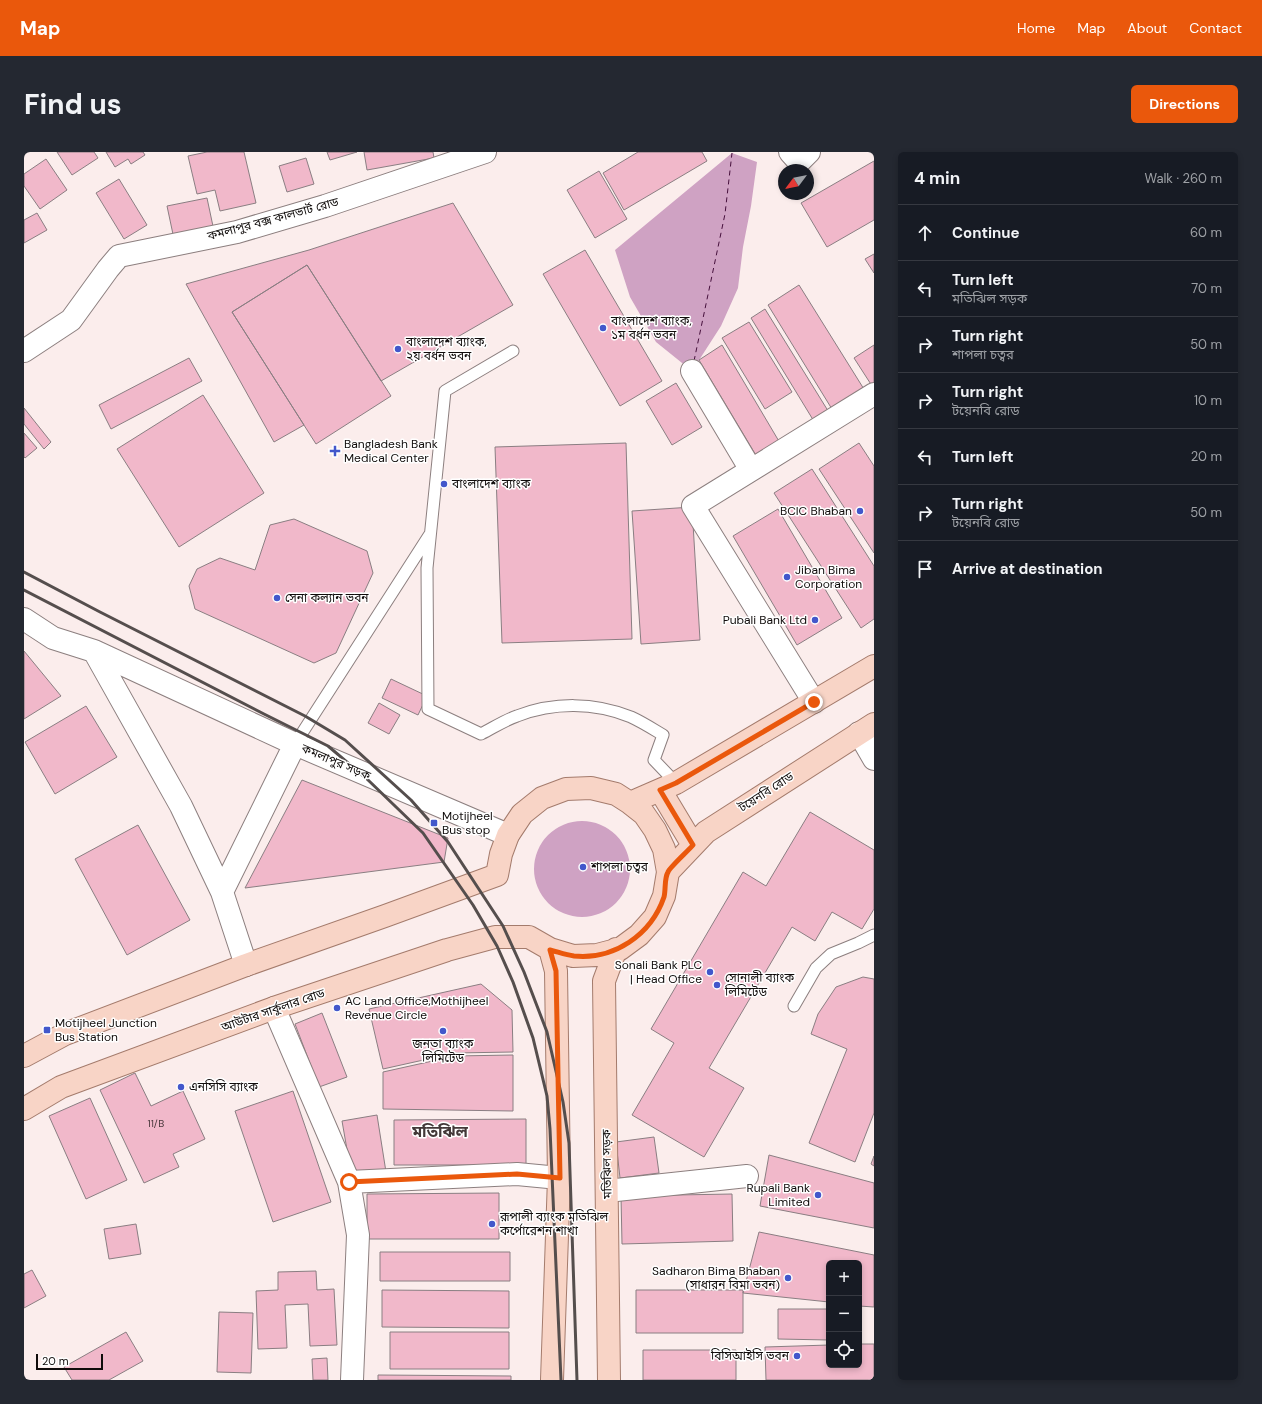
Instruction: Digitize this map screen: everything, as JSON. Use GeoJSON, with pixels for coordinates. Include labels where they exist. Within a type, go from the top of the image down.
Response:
{"type":"FeatureCollection","features":[{"type":"Feature","properties":{"kind":"main road"},"geometry":{"type":"LineString","coordinates":[[630,803],[668,786],[874,666]]}},
{"type":"Feature","properties":{"kind":"main road","name":"টয়েনবি রোড"},"geometry":{"type":"LineString","coordinates":[[668,872],[706,832],[866,728]]}},
{"type":"Feature","properties":{"kind":"main road"},"geometry":{"type":"LineString","coordinates":[[668,786],[693,845]]}},
{"type":"Feature","properties":{"kind":"main road"},"geometry":{"type":"LineString","coordinates":[[24,1056],[65,1034],[246,965],[385,916],[497,874],[501,854],[508,835],[522,814],[542,798],[566,789],[592,788],[616,794],[644,814],[655,830],[664,849],[668,872],[664,896],[655,917],[639,935],[616,949],[597,955],[574,956],[550,950],[556,971],[560,1178],[552,1380]]}},
{"type":"Feature","properties":{"kind":"main road","name":"আউটার সার্কুলার রোড"},"geometry":{"type":"LineString","coordinates":[[24,1109],[61,1087],[274,1008],[447,950],[495,937],[529,937],[550,950]]}},
{"type":"Feature","properties":{"kind":"main road","name":"মতিঝিল সড়ক"},"geometry":{"type":"LineString","coordinates":[[609,1380],[604,981],[616,949]]}},
{"type":"Feature","properties":{"kind":"street","name":"কমলাপুর বক্স কালভার্ট রোড"},"geometry":{"type":"LineString","coordinates":[[24,351],[71,320],[119,256],[237,232],[325,206],[484,152]]}},
{"type":"Feature","properties":{"kind":"street"},"geometry":{"type":"LineString","coordinates":[[790,152],[799,162],[809,152]]}},
{"type":"Feature","properties":{"kind":"street"},"geometry":{"type":"LineString","coordinates":[[692,371],[751,470]]}},
{"type":"Feature","properties":{"kind":"street"},"geometry":{"type":"LineString","coordinates":[[814,702],[693,506],[874,394]]}},
{"type":"Feature","properties":{"kind":"street"},"geometry":{"type":"LineString","coordinates":[[24,619],[53,638],[94,651],[295,744]]}},
{"type":"Feature","properties":{"kind":"street"},"geometry":{"type":"LineString","coordinates":[[94,651],[181,806],[222,892],[246,965]]}},
{"type":"Feature","properties":{"kind":"street"},"geometry":{"type":"LineString","coordinates":[[866,728],[874,759]]}},
{"type":"Feature","properties":{"kind":"street","name":"কমলাপুর সড়ক"},"geometry":{"type":"LineString","coordinates":[[222,892],[295,744],[508,835]]}},
{"type":"Feature","properties":{"kind":"street"},"geometry":{"type":"LineString","coordinates":[[274,1008],[349,1182],[358,1235],[352,1380]]}},
{"type":"Feature","properties":{"kind":"street"},"geometry":{"type":"LineString","coordinates":[[349,1182],[517,1174],[560,1178]]}},
{"type":"Feature","properties":{"kind":"street"},"geometry":{"type":"LineString","coordinates":[[607,1191],[747,1176]]}},
{"type":"Feature","properties":{"kind":"lane"},"geometry":{"type":"LineString","coordinates":[[513,351],[445,391],[428,568],[428,709],[481,734],[515,716],[535,710],[555,706],[581,705],[606,708],[632,717],[663,735],[654,760],[668,786]]}},
{"type":"Feature","properties":{"kind":"lane"},"geometry":{"type":"LineString","coordinates":[[295,744],[431,532]]}},
{"type":"Feature","properties":{"kind":"lane"},"geometry":{"type":"LineString","coordinates":[[794,1006],[816,968],[831,954],[874,935]]}},
{"type":"Feature","properties":{"kind":"shaded area"},"geometry":{"type":"Polygon","coordinates":[[[732,153],[757,162],[738,288],[721,326],[692,371],[656,342],[630,297],[615,250],[732,153]]]}},
{"type":"Feature","properties":{"kind":"shaded area","name":"শাপলা চত্বর"},"geometry":{"type":"Polygon","coordinates":[[[582,821],[600,825],[616,835],[626,851],[630,869],[626,887],[616,903],[600,913],[582,917],[564,913],[548,903],[538,887],[534,869],[538,851],[548,835],[564,825],[582,821]]]}},
{"type":"Feature","properties":{"kind":"building"},"geometry":{"type":"Polygon","coordinates":[[[57,152],[94,152],[98,158],[72,175],[57,152]]]}},
{"type":"Feature","properties":{"kind":"building"},"geometry":{"type":"Polygon","coordinates":[[[106,152],[143,152],[145,155],[131,164],[128,159],[115,167],[106,152]]]}},
{"type":"Feature","properties":{"kind":"building"},"geometry":{"type":"Polygon","coordinates":[[[207,152],[244,152],[256,203],[220,211],[215,190],[197,194],[188,156],[207,152]]]}},
{"type":"Feature","properties":{"kind":"building"},"geometry":{"type":"Polygon","coordinates":[[[327,152],[357,152],[330,160],[327,152]]]}},
{"type":"Feature","properties":{"kind":"building"},"geometry":{"type":"Polygon","coordinates":[[[364,152],[433,152],[434,158],[367,170],[364,152]]]}},
{"type":"Feature","properties":{"kind":"building"},"geometry":{"type":"Polygon","coordinates":[[[638,152],[702,152],[707,161],[624,210],[603,173],[638,152]]]}},
{"type":"Feature","properties":{"kind":"building"},"geometry":{"type":"Polygon","coordinates":[[[306,158],[314,184],[287,192],[279,166],[306,158]]]}},
{"type":"Feature","properties":{"kind":"building"},"geometry":{"type":"Polygon","coordinates":[[[46,159],[67,190],[40,209],[24,186],[24,174],[46,159]]]}},
{"type":"Feature","properties":{"kind":"building"},"geometry":{"type":"Polygon","coordinates":[[[874,161],[874,220],[827,247],[801,203],[806,200],[814,200],[814,196],[874,161]]]}},
{"type":"Feature","properties":{"kind":"building"},"geometry":{"type":"Polygon","coordinates":[[[599,171],[627,219],[595,238],[567,190],[599,171]]]}},
{"type":"Feature","properties":{"kind":"building"},"geometry":{"type":"Polygon","coordinates":[[[119,179],[147,225],[124,239],[96,193],[119,179]]]}},
{"type":"Feature","properties":{"kind":"building"},"geometry":{"type":"Polygon","coordinates":[[[207,198],[214,231],[174,239],[167,206],[207,198]]]}},
{"type":"Feature","properties":{"kind":"building","name":"বাংলাদেশ ব্যাংক, ২য় বর্ধন ভবন"},"geometry":{"type":"Polygon","coordinates":[[[453,203],[513,305],[381,381],[307,265],[232,312],[304,425],[274,442],[186,284],[309,250],[453,203]]]}},
{"type":"Feature","properties":{"kind":"building"},"geometry":{"type":"Polygon","coordinates":[[[37,213],[47,230],[24,243],[24,220],[37,213]]]}},
{"type":"Feature","properties":{"kind":"building","name":"বাংলাদেশ ব্যাংক, ১ম বর্ধন ভবন"},"geometry":{"type":"Polygon","coordinates":[[[585,250],[662,381],[620,406],[543,274],[585,250]]]}},
{"type":"Feature","properties":{"kind":"building"},"geometry":{"type":"Polygon","coordinates":[[[874,254],[874,273],[865,259],[874,254]]]}},
{"type":"Feature","properties":{"kind":"building","name":"বাংলাদেশ ব্যাংক, ২য় বর্ধন ভবন"},"geometry":{"type":"Polygon","coordinates":[[[307,265],[391,396],[316,444],[232,312],[307,265]]]}},
{"type":"Feature","properties":{"kind":"building"},"geometry":{"type":"Polygon","coordinates":[[[799,285],[867,394],[835,414],[768,305],[799,285]]]}},
{"type":"Feature","properties":{"kind":"building"},"geometry":{"type":"Polygon","coordinates":[[[765,309],[830,414],[815,423],[751,318],[765,309]]]}},
{"type":"Feature","properties":{"kind":"building"},"geometry":{"type":"Polygon","coordinates":[[[749,322],[792,392],[765,409],[722,338],[749,322]]]}},
{"type":"Feature","properties":{"kind":"building"},"geometry":{"type":"Polygon","coordinates":[[[722,345],[780,443],[757,457],[699,360],[722,345]]]}},
{"type":"Feature","properties":{"kind":"building"},"geometry":{"type":"Polygon","coordinates":[[[874,345],[874,389],[854,358],[874,345]]]}},
{"type":"Feature","properties":{"kind":"building"},"geometry":{"type":"Polygon","coordinates":[[[189,358],[202,381],[111,429],[99,405],[189,358]]]}},
{"type":"Feature","properties":{"kind":"building"},"geometry":{"type":"Polygon","coordinates":[[[676,383],[702,427],[672,445],[646,401],[676,383]]]}},
{"type":"Feature","properties":{"kind":"building"},"geometry":{"type":"Polygon","coordinates":[[[203,395],[264,493],[179,547],[117,449],[203,395]]]}},
{"type":"Feature","properties":{"kind":"building"},"geometry":{"type":"Polygon","coordinates":[[[24,408],[51,442],[44,449],[24,424],[24,408]]]}},
{"type":"Feature","properties":{"kind":"building"},"geometry":{"type":"Polygon","coordinates":[[[24,433],[37,448],[25,458],[24,457],[24,433]]]}},
{"type":"Feature","properties":{"kind":"building"},"geometry":{"type":"Polygon","coordinates":[[[626,443],[632,639],[502,643],[495,447],[626,443]]]}},
{"type":"Feature","properties":{"kind":"building","name":"BCIC Bhaban"},"geometry":{"type":"Polygon","coordinates":[[[859,443],[874,466],[874,553],[819,469],[859,443]]]}},
{"type":"Feature","properties":{"kind":"building"},"geometry":{"type":"Polygon","coordinates":[[[812,469],[874,566],[874,619],[861,628],[774,493],[812,469]]]}},
{"type":"Feature","properties":{"kind":"building"},"geometry":{"type":"Polygon","coordinates":[[[692,507],[700,640],[641,644],[632,511],[692,507]]]}},
{"type":"Feature","properties":{"kind":"building","name":"Jiban Bima Corporation"},"geometry":{"type":"Polygon","coordinates":[[[778,509],[842,618],[797,645],[733,536],[778,509]]]}},
{"type":"Feature","properties":{"kind":"building","name":"সেনা কল্যান ভবন"},"geometry":{"type":"Polygon","coordinates":[[[294,519],[367,551],[373,573],[336,653],[314,663],[195,609],[189,586],[197,569],[220,558],[255,570],[270,525],[294,519]]]}},
{"type":"Feature","properties":{"kind":"building"},"geometry":{"type":"Polygon","coordinates":[[[24,651],[61,696],[24,719],[24,651]]]}},
{"type":"Feature","properties":{"kind":"building"},"geometry":{"type":"Polygon","coordinates":[[[391,679],[427,696],[418,715],[382,698],[391,679]]]}},
{"type":"Feature","properties":{"kind":"building"},"geometry":{"type":"Polygon","coordinates":[[[379,703],[400,715],[389,734],[368,723],[379,703]]]}},
{"type":"Feature","properties":{"kind":"building"},"geometry":{"type":"Polygon","coordinates":[[[86,706],[117,757],[55,794],[25,742],[86,706]]]}},
{"type":"Feature","properties":{"kind":"building"},"geometry":{"type":"Polygon","coordinates":[[[302,780],[448,838],[444,862],[245,888],[302,780]]]}},
{"type":"Feature","properties":{"kind":"building","name":"সোনালী ব্যাংক লিমিটেড"},"geometry":{"type":"Polygon","coordinates":[[[810,812],[874,850],[874,909],[862,929],[832,912],[815,941],[792,927],[709,1068],[744,1088],[704,1157],[632,1115],[674,1043],[651,1029],[743,872],[766,886],[810,812]]]}},
{"type":"Feature","properties":{"kind":"building"},"geometry":{"type":"Polygon","coordinates":[[[138,825],[190,920],[127,955],[75,859],[138,825]]]}},
{"type":"Feature","properties":{"kind":"building"},"geometry":{"type":"Polygon","coordinates":[[[863,977],[874,979],[874,1113],[855,1162],[809,1143],[847,1049],[811,1034],[818,1014],[836,987],[863,977]]]}},
{"type":"Feature","properties":{"kind":"building","name":"জনতা ব্যাংক লিমিটেড"},"geometry":{"type":"Polygon","coordinates":[[[481,984],[512,1010],[513,1052],[455,1053],[383,1069],[369,1009],[481,984]]]}},
{"type":"Feature","properties":{"kind":"building"},"geometry":{"type":"Polygon","coordinates":[[[322,1013],[347,1077],[319,1087],[295,1024],[322,1013]]]}},
{"type":"Feature","properties":{"kind":"building"},"geometry":{"type":"Polygon","coordinates":[[[513,1055],[513,1111],[383,1109],[383,1072],[455,1056],[513,1055]]]}},
{"type":"Feature","properties":{"kind":"building"},"geometry":{"type":"Polygon","coordinates":[[[135,1073],[151,1106],[183,1091],[205,1139],[173,1154],[179,1167],[144,1183],[100,1090],[135,1073]]]}},
{"type":"Feature","properties":{"kind":"building"},"geometry":{"type":"Polygon","coordinates":[[[293,1091],[331,1202],[273,1222],[235,1111],[293,1091]]]}},
{"type":"Feature","properties":{"kind":"building"},"geometry":{"type":"Polygon","coordinates":[[[90,1098],[127,1180],[86,1199],[49,1116],[90,1098]]]}},
{"type":"Feature","properties":{"kind":"building"},"geometry":{"type":"Polygon","coordinates":[[[377,1115],[386,1172],[352,1178],[342,1121],[377,1115]]]}},
{"type":"Feature","properties":{"kind":"building"},"geometry":{"type":"Polygon","coordinates":[[[526,1119],[526,1165],[394,1165],[394,1120],[526,1119]]]}},
{"type":"Feature","properties":{"kind":"building"},"geometry":{"type":"Polygon","coordinates":[[[654,1137],[659,1173],[620,1178],[616,1142],[654,1137]]]}},
{"type":"Feature","properties":{"kind":"building","name":"Rupali Bank Limited"},"geometry":{"type":"Polygon","coordinates":[[[769,1155],[874,1183],[874,1228],[760,1206],[769,1155]]]}},
{"type":"Feature","properties":{"kind":"building"},"geometry":{"type":"Polygon","coordinates":[[[874,1156],[874,1166],[871,1164],[874,1156]]]}},
{"type":"Feature","properties":{"kind":"building"},"geometry":{"type":"Polygon","coordinates":[[[499,1193],[499,1239],[367,1239],[367,1194],[499,1193]]]}},
{"type":"Feature","properties":{"kind":"building"},"geometry":{"type":"Polygon","coordinates":[[[732,1194],[733,1241],[622,1244],[621,1196],[732,1194]]]}},
{"type":"Feature","properties":{"kind":"building"},"geometry":{"type":"Polygon","coordinates":[[[136,1224],[141,1254],[109,1259],[104,1229],[136,1224]]]}},
{"type":"Feature","properties":{"kind":"building","name":"Sadharon Bima Bhaban (সাধারন বিমা ভবন)"},"geometry":{"type":"Polygon","coordinates":[[[759,1232],[874,1255],[874,1307],[862,1306],[862,1260],[826,1260],[826,1302],[743,1293],[759,1232]]]}},
{"type":"Feature","properties":{"kind":"building"},"geometry":{"type":"Polygon","coordinates":[[[380,1252],[510,1252],[510,1281],[380,1281],[380,1252]]]}},
{"type":"Feature","properties":{"kind":"building"},"geometry":{"type":"Polygon","coordinates":[[[32,1270],[46,1296],[24,1308],[24,1274],[32,1270]]]}},
{"type":"Feature","properties":{"kind":"building"},"geometry":{"type":"Polygon","coordinates":[[[316,1271],[317,1290],[334,1289],[337,1345],[310,1346],[308,1304],[285,1305],[287,1348],[258,1349],[256,1291],[278,1290],[278,1272],[316,1271]]]}},
{"type":"Feature","properties":{"kind":"building"},"geometry":{"type":"Polygon","coordinates":[[[382,1290],[509,1291],[509,1328],[382,1327],[382,1290]]]}},
{"type":"Feature","properties":{"kind":"building"},"geometry":{"type":"Polygon","coordinates":[[[636,1290],[743,1290],[743,1333],[636,1333],[636,1290]]]}},
{"type":"Feature","properties":{"kind":"building"},"geometry":{"type":"Polygon","coordinates":[[[778,1309],[826,1309],[826,1340],[778,1339],[778,1309]]]}},
{"type":"Feature","properties":{"kind":"building"},"geometry":{"type":"Polygon","coordinates":[[[219,1312],[253,1313],[251,1373],[217,1372],[219,1312]]]}},
{"type":"Feature","properties":{"kind":"building"},"geometry":{"type":"Polygon","coordinates":[[[126,1332],[143,1361],[109,1380],[72,1380],[64,1367],[126,1332]]]}},
{"type":"Feature","properties":{"kind":"building"},"geometry":{"type":"Polygon","coordinates":[[[390,1332],[509,1332],[509,1369],[390,1369],[390,1332]]]}},
{"type":"Feature","properties":{"kind":"building","name":"বিসিআইসি ভবন"},"geometry":{"type":"Polygon","coordinates":[[[862,1344],[874,1344],[874,1380],[766,1380],[765,1347],[826,1345],[826,1368],[862,1368],[862,1344]]]}},
{"type":"Feature","properties":{"kind":"building"},"geometry":{"type":"Polygon","coordinates":[[[643,1350],[736,1350],[736,1380],[643,1380],[643,1350]]]}},
{"type":"Feature","properties":{"kind":"building"},"geometry":{"type":"Polygon","coordinates":[[[327,1358],[328,1380],[313,1380],[312,1359],[327,1358]]]}},
{"type":"Feature","properties":{"kind":"building"},"geometry":{"type":"Polygon","coordinates":[[[378,1375],[511,1376],[511,1380],[378,1380],[378,1375]]]}},
{"type":"Feature","properties":{"kind":"ferry route"},"geometry":{"type":"LineString","coordinates":[[694,361],[725,214],[732,153]]}},
{"type":"Feature","properties":{"kind":"railway"},"geometry":{"type":"LineString","coordinates":[[24,572],[305,716],[345,740],[411,800],[448,842],[503,926],[524,972],[547,1032],[563,1102],[569,1143],[577,1380]]}},
{"type":"Feature","properties":{"kind":"railway"},"geometry":{"type":"LineString","coordinates":[[24,590],[328,746],[367,779],[423,833],[473,905],[497,946],[513,982],[533,1038],[547,1096],[550,1129],[561,1380]]}},
{"type":"Feature","properties":{"kind":"place","name":"বাংলাদেশ ব্যাংক, ১ম বর্ধন ভবন"},"geometry":{"type":"Point","coordinates":[603,328]}},
{"type":"Feature","properties":{"kind":"place","name":"বাংলাদেশ ব্যাংক, ২য় বর্ধন ভবন"},"geometry":{"type":"Point","coordinates":[398,349]}},
{"type":"Feature","properties":{"kind":"place","name":"Bangladesh Bank Medical Center"},"geometry":{"type":"Point","coordinates":[335,451]}},
{"type":"Feature","properties":{"kind":"place","name":"বাংলাদেশ ব্যাংক"},"geometry":{"type":"Point","coordinates":[444,484]}},
{"type":"Feature","properties":{"kind":"place","name":"BCIC Bhaban"},"geometry":{"type":"Point","coordinates":[860,511]}},
{"type":"Feature","properties":{"kind":"place","name":"Jiban Bima Corporation"},"geometry":{"type":"Point","coordinates":[787,577]}},
{"type":"Feature","properties":{"kind":"place","name":"সেনা কল্যান ভবন"},"geometry":{"type":"Point","coordinates":[277,598]}},
{"type":"Feature","properties":{"kind":"place","name":"Pubali Bank Ltd"},"geometry":{"type":"Point","coordinates":[815,620]}},
{"type":"Feature","properties":{"kind":"place","name":"Motijheel Bus stop"},"geometry":{"type":"Point","coordinates":[434,823]}},
{"type":"Feature","properties":{"kind":"place","name":"শাপলা চত্বর"},"geometry":{"type":"Point","coordinates":[583,867]}},
{"type":"Feature","properties":{"kind":"place","name":"Sonali Bank PLC | Head Office"},"geometry":{"type":"Point","coordinates":[710,972]}},
{"type":"Feature","properties":{"kind":"place","name":"সোনালী ব্যাংক লিমিটেড"},"geometry":{"type":"Point","coordinates":[717,985]}},
{"type":"Feature","properties":{"kind":"place","name":"AC Land Office,Mothijheel Revenue Circle"},"geometry":{"type":"Point","coordinates":[337,1008]}},
{"type":"Feature","properties":{"kind":"place","name":"Motijheel Junction Bus Station"},"geometry":{"type":"Point","coordinates":[47,1030]}},
{"type":"Feature","properties":{"kind":"place","name":"জনতা ব্যাংক লিমিটেড"},"geometry":{"type":"Point","coordinates":[443,1031]}},
{"type":"Feature","properties":{"kind":"place","name":"এনসিসি ব্যাংক"},"geometry":{"type":"Point","coordinates":[181,1087]}},
{"type":"Feature","properties":{"kind":"place","name":"Rupali Bank Limited"},"geometry":{"type":"Point","coordinates":[818,1195]}},
{"type":"Feature","properties":{"kind":"place","name":"রূপালী ব্যাংক মতিঝিল কর্পোরেশন শাখা"},"geometry":{"type":"Point","coordinates":[492,1224]}},
{"type":"Feature","properties":{"kind":"place","name":"Sadharon Bima Bhaban (সাধারন বিমা ভবন)"},"geometry":{"type":"Point","coordinates":[788,1278]}},
{"type":"Feature","properties":{"kind":"place","name":"বিসিআইসি ভবন"},"geometry":{"type":"Point","coordinates":[797,1356]}},
{"type":"Feature","properties":{"kind":"district","name":"মতিঝিল"},"geometry":{"type":"Point","coordinates":[440,1131]}},
{"type":"Feature","properties":{"kind":"route"},"geometry":{"type":"LineString","coordinates":[[349,1182],[517,1174],[560,1178],[556,971],[550,950],[574,956],[597,955],[620,948],[639,935],[655,917],[664,896],[668,872],[693,845],[660,790],[676,783],[814,702]]}}]}
